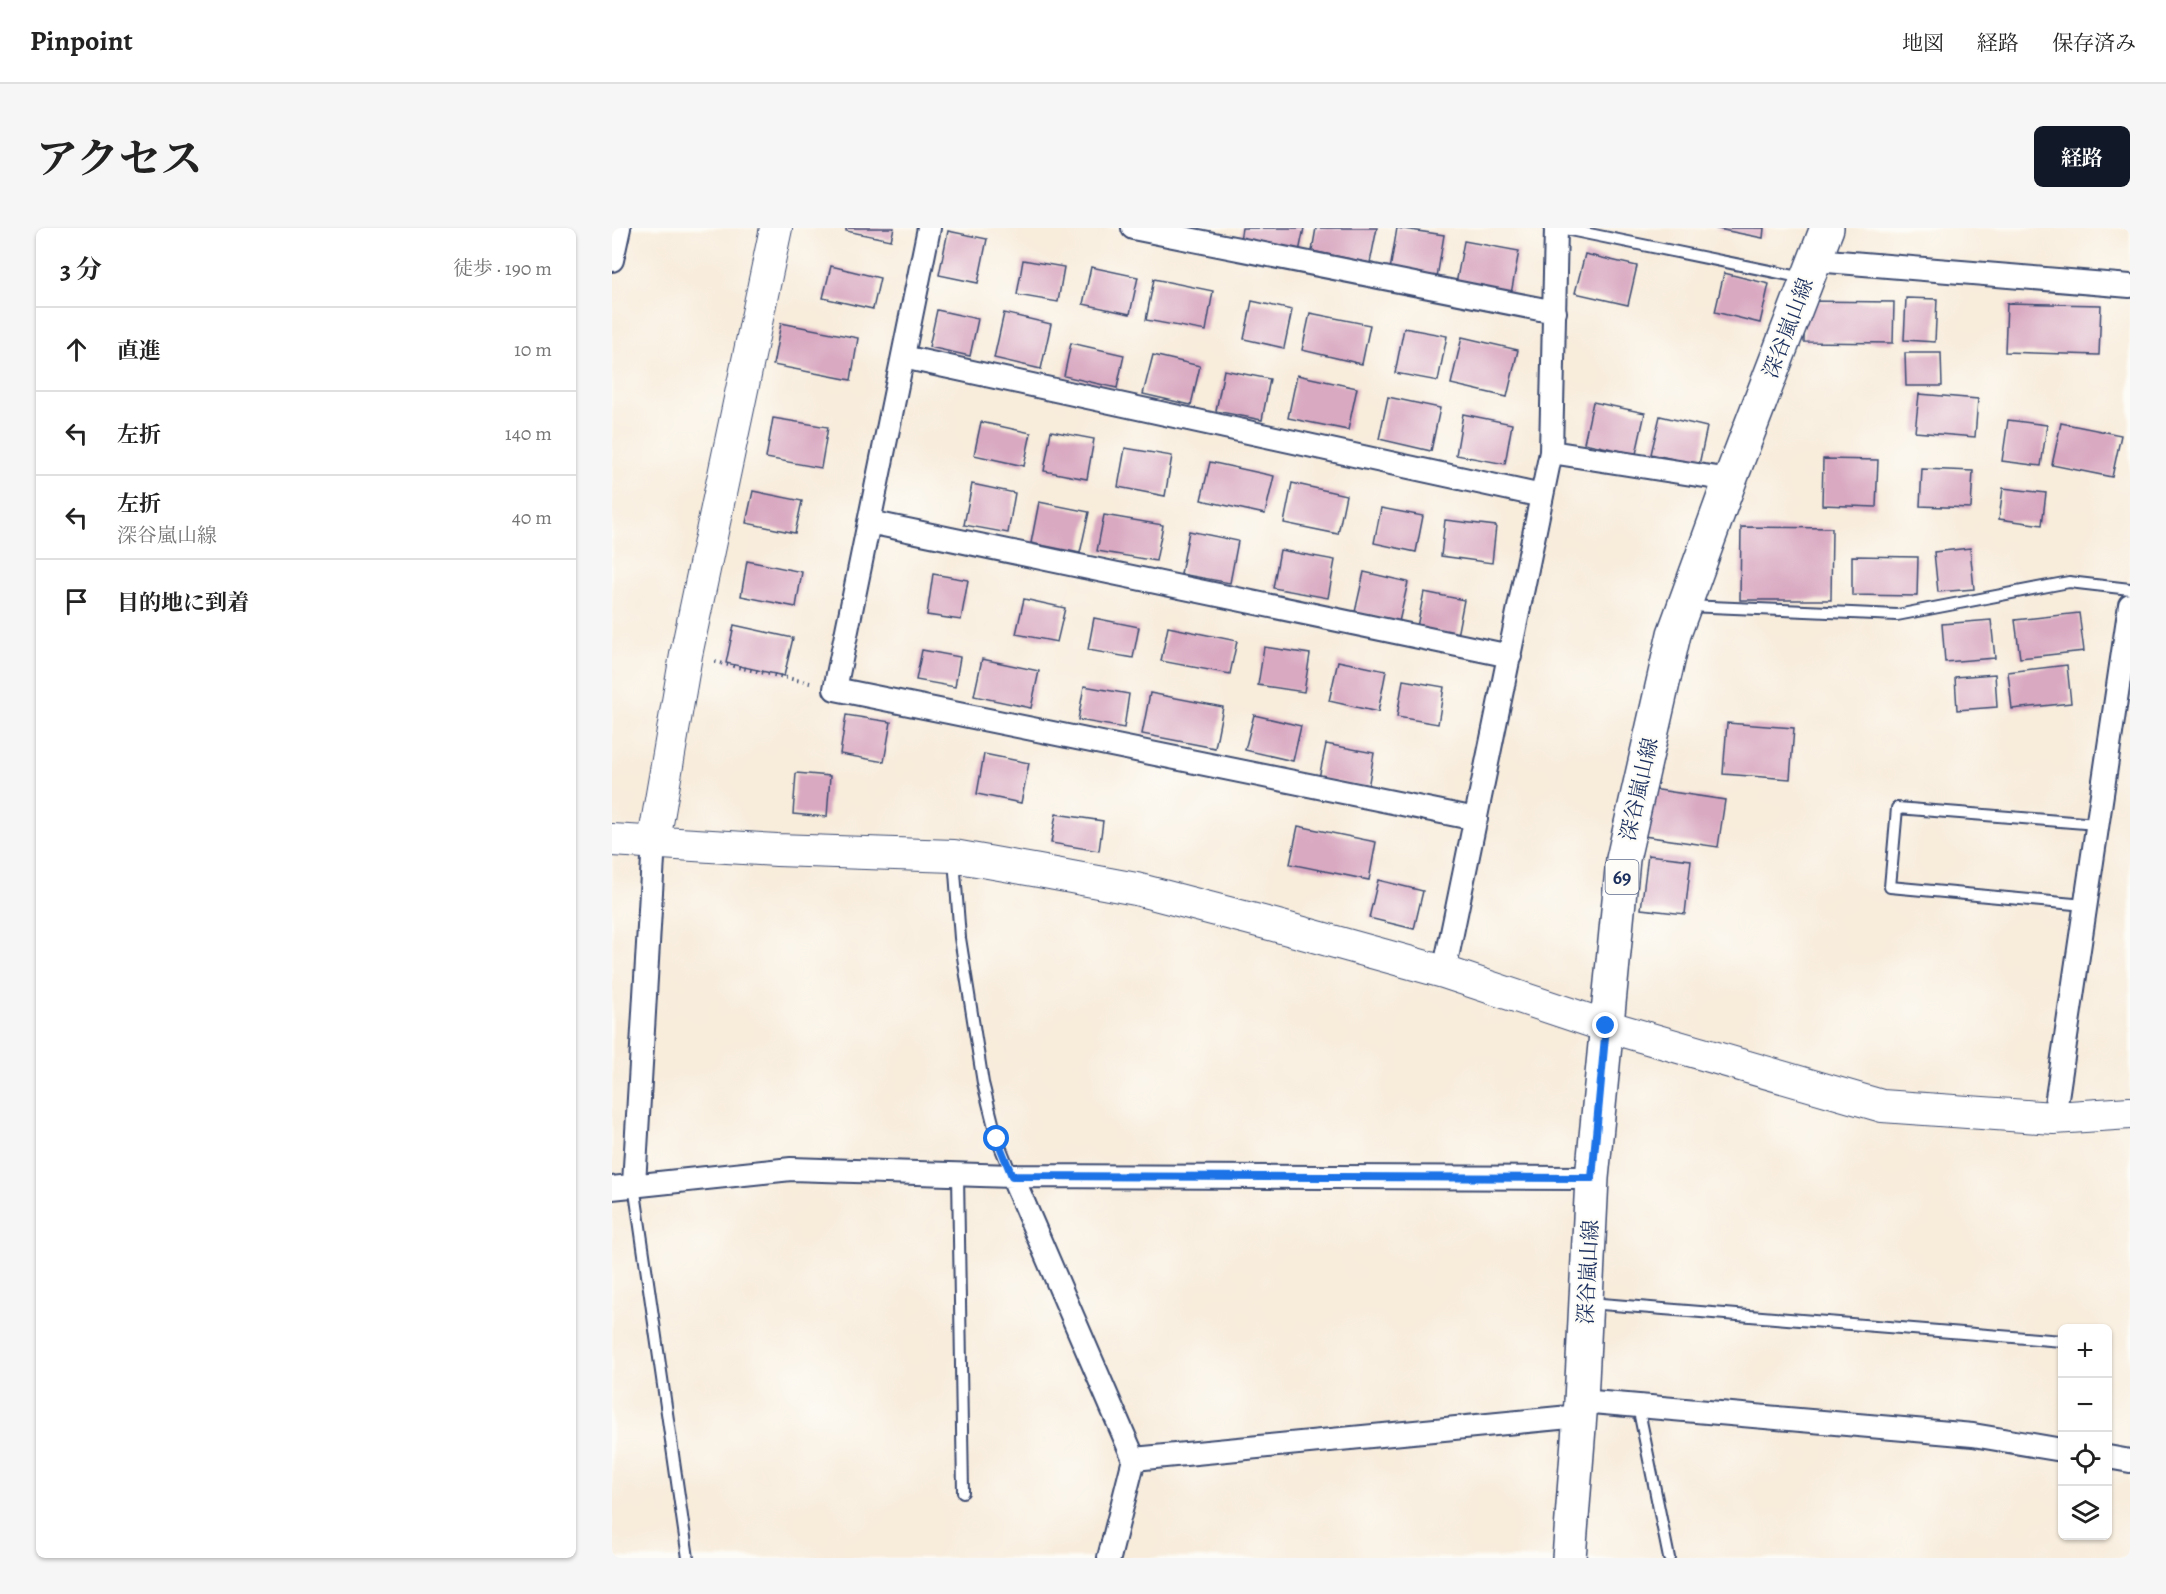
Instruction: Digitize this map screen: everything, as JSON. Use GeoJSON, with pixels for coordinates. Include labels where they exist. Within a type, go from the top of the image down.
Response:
{"type":"FeatureCollection","features":[{"type":"Feature","properties":{"kind":"main road","name":"深谷嵐山線"},"geometry":{"type":"LineString","coordinates":[[1569,1558],[1581,1408],[1592,1178],[1623,859],[1674,634],[1730,480],[1827,228]]}},
{"type":"Feature","properties":{"kind":"street"},"geometry":{"type":"LineString","coordinates":[[612,260],[619,228]]}},
{"type":"Feature","properties":{"kind":"street"},"geometry":{"type":"LineString","coordinates":[[776,228],[686,655],[654,842],[623,1186],[791,1169],[1012,1176],[1592,1178]]}},
{"type":"Feature","properties":{"kind":"street"},"geometry":{"type":"LineString","coordinates":[[929,228],[835,689],[1476,819]]}},
{"type":"Feature","properties":{"kind":"street"},"geometry":{"type":"LineString","coordinates":[[1133,228],[1555,312]]}},
{"type":"Feature","properties":{"kind":"street"},"geometry":{"type":"LineString","coordinates":[[1444,972],[1551,452],[1558,228]]}},
{"type":"Feature","properties":{"kind":"street"},"geometry":{"type":"LineString","coordinates":[[1811,269],[2130,286]]}},
{"type":"Feature","properties":{"kind":"street"},"geometry":{"type":"LineString","coordinates":[[903,357],[1542,496]]}},
{"type":"Feature","properties":{"kind":"street"},"geometry":{"type":"LineString","coordinates":[[1551,452],[1730,480]]}},
{"type":"Feature","properties":{"kind":"street"},"geometry":{"type":"LineString","coordinates":[[869,522],[1510,656]]}},
{"type":"Feature","properties":{"kind":"street"},"geometry":{"type":"LineString","coordinates":[[2054,1118],[2130,605]]}},
{"type":"Feature","properties":{"kind":"street"},"geometry":{"type":"LineString","coordinates":[[612,840],[777,850],[954,856],[1136,889],[1274,925],[1444,972],[1606,1026],[1882,1106],[2054,1118],[2130,1113]]}},
{"type":"Feature","properties":{"kind":"street"},"geometry":{"type":"LineString","coordinates":[[1012,1176],[1134,1459],[1109,1558]]}},
{"type":"Feature","properties":{"kind":"street"},"geometry":{"type":"LineString","coordinates":[[1134,1459],[1581,1408],[1638,1406],[1973,1435],[2058,1449]]}},
{"type":"Feature","properties":{"kind":"street"},"geometry":{"type":"LineString","coordinates":[[2112,1458],[2130,1461]]}},
{"type":"Feature","properties":{"kind":"lane"},"geometry":{"type":"LineString","coordinates":[[1558,228],[1811,269]]}},
{"type":"Feature","properties":{"kind":"lane"},"geometry":{"type":"LineString","coordinates":[[1684,606],[1897,615],[2069,582],[2130,590]]}},
{"type":"Feature","properties":{"kind":"lane"},"geometry":{"type":"LineString","coordinates":[[2085,905],[1890,887],[1897,808],[2097,824]]}},
{"type":"Feature","properties":{"kind":"lane"},"geometry":{"type":"LineString","coordinates":[[954,856],[960,938],[983,1083],[997,1139],[1012,1176]]}},
{"type":"Feature","properties":{"kind":"lane"},"geometry":{"type":"LineString","coordinates":[[958,1175],[963,1492]]}},
{"type":"Feature","properties":{"kind":"lane"},"geometry":{"type":"LineString","coordinates":[[623,1186],[688,1558]]}},
{"type":"Feature","properties":{"kind":"lane"},"geometry":{"type":"LineString","coordinates":[[1586,1303],[2058,1341]]}},
{"type":"Feature","properties":{"kind":"lane"},"geometry":{"type":"LineString","coordinates":[[1638,1406],[1669,1558]]}},
{"type":"Feature","properties":{"kind":"path"},"geometry":{"type":"LineString","coordinates":[[686,655],[835,689]]}},
{"type":"Feature","properties":{"kind":"building"},"geometry":{"type":"Polygon","coordinates":[[[846,228],[894,228],[891,240],[846,231],[846,228]]]}},
{"type":"Feature","properties":{"kind":"building"},"geometry":{"type":"Polygon","coordinates":[[[1242,228],[1304,228],[1299,252],[1240,240],[1242,228]]]}},
{"type":"Feature","properties":{"kind":"building"},"geometry":{"type":"Polygon","coordinates":[[[1316,228],[1377,228],[1370,263],[1312,251],[1316,228]]]}},
{"type":"Feature","properties":{"kind":"building"},"geometry":{"type":"Polygon","coordinates":[[[1397,228],[1444,235],[1437,278],[1390,270],[1397,228]]]}},
{"type":"Feature","properties":{"kind":"building"},"geometry":{"type":"Polygon","coordinates":[[[1713,228],[1764,228],[1763,238],[1713,228]]]}},
{"type":"Feature","properties":{"kind":"building"},"geometry":{"type":"Polygon","coordinates":[[[948,231],[987,239],[978,283],[939,275],[948,231]]]}},
{"type":"Feature","properties":{"kind":"building"},"geometry":{"type":"Polygon","coordinates":[[[1464,241],[1519,251],[1511,294],[1456,284],[1464,241]]]}},
{"type":"Feature","properties":{"kind":"building"},"geometry":{"type":"Polygon","coordinates":[[[1585,254],[1637,266],[1628,305],[1575,293],[1585,254]]]}},
{"type":"Feature","properties":{"kind":"building"},"geometry":{"type":"Polygon","coordinates":[[[1023,260],[1064,267],[1058,302],[1017,295],[1023,260]]]}},
{"type":"Feature","properties":{"kind":"building"},"geometry":{"type":"Polygon","coordinates":[[[831,266],[880,278],[873,309],[823,298],[831,266]]]}},
{"type":"Feature","properties":{"kind":"building"},"geometry":{"type":"Polygon","coordinates":[[[1091,267],[1138,277],[1130,314],[1083,304],[1091,267]]]}},
{"type":"Feature","properties":{"kind":"building"},"geometry":{"type":"Polygon","coordinates":[[[1724,273],[1769,284],[1760,323],[1715,312],[1724,273]]]}},
{"type":"Feature","properties":{"kind":"building"},"geometry":{"type":"Polygon","coordinates":[[[1154,279],[1213,291],[1206,331],[1146,320],[1154,279]]]}},
{"type":"Feature","properties":{"kind":"building"},"geometry":{"type":"Polygon","coordinates":[[[1906,298],[1937,299],[1935,342],[1904,340],[1906,298]]]}},
{"type":"Feature","properties":{"kind":"building"},"geometry":{"type":"Polygon","coordinates":[[[1252,301],[1292,310],[1284,348],[1244,339],[1252,301]]]}},
{"type":"Feature","properties":{"kind":"building"},"geometry":{"type":"Polygon","coordinates":[[[1804,301],[1894,302],[1893,343],[1804,342],[1804,301]]]}},
{"type":"Feature","properties":{"kind":"building"},"geometry":{"type":"Polygon","coordinates":[[[2007,303],[2101,305],[2099,355],[2005,352],[2007,303]]]}},
{"type":"Feature","properties":{"kind":"building"},"geometry":{"type":"Polygon","coordinates":[[[937,310],[978,319],[970,356],[929,347],[937,310]]]}},
{"type":"Feature","properties":{"kind":"building"},"geometry":{"type":"Polygon","coordinates":[[[1004,313],[1051,324],[1041,369],[994,358],[1004,313]]]}},
{"type":"Feature","properties":{"kind":"building"},"geometry":{"type":"Polygon","coordinates":[[[1310,313],[1370,325],[1362,364],[1302,350],[1310,313]]]}},
{"type":"Feature","properties":{"kind":"building"},"geometry":{"type":"Polygon","coordinates":[[[781,323],[858,338],[851,380],[773,365],[781,323]]]}},
{"type":"Feature","properties":{"kind":"building"},"geometry":{"type":"Polygon","coordinates":[[[1404,328],[1447,336],[1438,381],[1395,373],[1404,328]]]}},
{"type":"Feature","properties":{"kind":"building"},"geometry":{"type":"Polygon","coordinates":[[[1462,337],[1518,350],[1507,397],[1451,384],[1462,337]]]}},
{"type":"Feature","properties":{"kind":"building"},"geometry":{"type":"Polygon","coordinates":[[[1071,343],[1124,355],[1117,388],[1064,376],[1071,343]]]}},
{"type":"Feature","properties":{"kind":"building"},"geometry":{"type":"Polygon","coordinates":[[[1905,353],[1941,353],[1942,386],[1906,386],[1905,353]]]}},
{"type":"Feature","properties":{"kind":"building"},"geometry":{"type":"Polygon","coordinates":[[[1153,355],[1200,366],[1191,405],[1143,394],[1153,355]]]}},
{"type":"Feature","properties":{"kind":"building"},"geometry":{"type":"Polygon","coordinates":[[[1224,370],[1270,379],[1262,420],[1216,411],[1224,370]]]}},
{"type":"Feature","properties":{"kind":"building"},"geometry":{"type":"Polygon","coordinates":[[[1297,375],[1357,388],[1348,430],[1288,418],[1297,375]]]}},
{"type":"Feature","properties":{"kind":"building"},"geometry":{"type":"Polygon","coordinates":[[[1919,394],[1978,399],[1975,437],[1915,432],[1919,394]]]}},
{"type":"Feature","properties":{"kind":"building"},"geometry":{"type":"Polygon","coordinates":[[[1388,397],[1440,408],[1431,451],[1379,439],[1388,397]]]}},
{"type":"Feature","properties":{"kind":"building"},"geometry":{"type":"Polygon","coordinates":[[[1593,402],[1645,413],[1636,454],[1584,443],[1593,402]]]}},
{"type":"Feature","properties":{"kind":"building"},"geometry":{"type":"Polygon","coordinates":[[[1463,414],[1512,424],[1505,464],[1456,455],[1463,414]]]}},
{"type":"Feature","properties":{"kind":"building"},"geometry":{"type":"Polygon","coordinates":[[[1660,416],[1707,427],[1699,465],[1651,454],[1660,416]]]}},
{"type":"Feature","properties":{"kind":"building"},"geometry":{"type":"Polygon","coordinates":[[[773,418],[828,427],[821,468],[766,458],[773,418]]]}},
{"type":"Feature","properties":{"kind":"building"},"geometry":{"type":"Polygon","coordinates":[[[2008,420],[2047,425],[2041,466],[2002,461],[2008,420]]]}},
{"type":"Feature","properties":{"kind":"building"},"geometry":{"type":"Polygon","coordinates":[[[981,422],[1031,433],[1024,466],[974,455],[981,422]]]}},
{"type":"Feature","properties":{"kind":"building"},"geometry":{"type":"Polygon","coordinates":[[[2061,423],[2121,435],[2112,477],[2052,465],[2061,423]]]}},
{"type":"Feature","properties":{"kind":"building"},"geometry":{"type":"Polygon","coordinates":[[[1051,431],[1094,439],[1087,479],[1044,471],[1051,431]]]}},
{"type":"Feature","properties":{"kind":"building"},"geometry":{"type":"Polygon","coordinates":[[[1125,448],[1172,456],[1165,496],[1118,487],[1125,448]]]}},
{"type":"Feature","properties":{"kind":"building"},"geometry":{"type":"Polygon","coordinates":[[[1823,459],[1878,460],[1876,507],[1822,505],[1823,459]]]}},
{"type":"Feature","properties":{"kind":"building"},"geometry":{"type":"Polygon","coordinates":[[[1210,462],[1274,476],[1265,514],[1201,500],[1210,462]]]}},
{"type":"Feature","properties":{"kind":"building"},"geometry":{"type":"Polygon","coordinates":[[[1922,469],[1973,471],[1971,508],[1920,506],[1922,469]]]}},
{"type":"Feature","properties":{"kind":"building"},"geometry":{"type":"Polygon","coordinates":[[[1292,483],[1346,495],[1338,534],[1284,523],[1292,483]]]}},
{"type":"Feature","properties":{"kind":"building"},"geometry":{"type":"Polygon","coordinates":[[[972,484],[1015,493],[1008,533],[964,525],[972,484]]]}},
{"type":"Feature","properties":{"kind":"building"},"geometry":{"type":"Polygon","coordinates":[[[2003,488],[2046,493],[2042,525],[1999,519],[2003,488]]]}},
{"type":"Feature","properties":{"kind":"building"},"geometry":{"type":"Polygon","coordinates":[[[753,491],[802,501],[795,533],[746,523],[753,491]]]}},
{"type":"Feature","properties":{"kind":"building"},"geometry":{"type":"Polygon","coordinates":[[[1039,502],[1089,512],[1080,553],[1031,543],[1039,502]]]}},
{"type":"Feature","properties":{"kind":"building"},"geometry":{"type":"Polygon","coordinates":[[[1381,508],[1423,516],[1416,552],[1374,543],[1381,508]]]}},
{"type":"Feature","properties":{"kind":"building"},"geometry":{"type":"Polygon","coordinates":[[[1104,515],[1163,525],[1156,561],[1097,551],[1104,515]]]}},
{"type":"Feature","properties":{"kind":"building"},"geometry":{"type":"Polygon","coordinates":[[[1445,520],[1496,526],[1492,563],[1441,556],[1445,520]]]}},
{"type":"Feature","properties":{"kind":"building"},"geometry":{"type":"Polygon","coordinates":[[[1741,527],[1832,528],[1831,600],[1740,600],[1741,527]]]}},
{"type":"Feature","properties":{"kind":"building"},"geometry":{"type":"Polygon","coordinates":[[[1189,531],[1238,541],[1230,583],[1181,574],[1189,531]]]}},
{"type":"Feature","properties":{"kind":"building"},"geometry":{"type":"Polygon","coordinates":[[[1970,548],[1974,589],[1938,592],[1934,552],[1970,548]]]}},
{"type":"Feature","properties":{"kind":"building"},"geometry":{"type":"Polygon","coordinates":[[[1280,550],[1335,560],[1328,598],[1273,588],[1280,550]]]}},
{"type":"Feature","properties":{"kind":"building"},"geometry":{"type":"Polygon","coordinates":[[[1852,556],[1918,557],[1917,596],[1852,595],[1852,556]]]}},
{"type":"Feature","properties":{"kind":"building"},"geometry":{"type":"Polygon","coordinates":[[[747,561],[802,572],[796,607],[741,596],[747,561]]]}},
{"type":"Feature","properties":{"kind":"building"},"geometry":{"type":"Polygon","coordinates":[[[1364,572],[1408,582],[1399,622],[1355,612],[1364,572]]]}},
{"type":"Feature","properties":{"kind":"building"},"geometry":{"type":"Polygon","coordinates":[[[933,574],[968,580],[961,620],[927,615],[933,574]]]}},
{"type":"Feature","properties":{"kind":"building"},"geometry":{"type":"Polygon","coordinates":[[[1424,592],[1464,600],[1457,636],[1417,627],[1424,592]]]}},
{"type":"Feature","properties":{"kind":"building"},"geometry":{"type":"Polygon","coordinates":[[[1024,599],[1065,608],[1057,642],[1016,634],[1024,599]]]}},
{"type":"Feature","properties":{"kind":"building"},"geometry":{"type":"Polygon","coordinates":[[[2079,613],[2084,651],[2020,658],[2015,620],[2079,613]]]}},
{"type":"Feature","properties":{"kind":"building"},"geometry":{"type":"Polygon","coordinates":[[[1094,618],[1139,627],[1133,658],[1088,650],[1094,618]]]}},
{"type":"Feature","properties":{"kind":"building"},"geometry":{"type":"Polygon","coordinates":[[[1991,620],[1995,658],[1945,662],[1942,624],[1991,620]]]}},
{"type":"Feature","properties":{"kind":"building"},"geometry":{"type":"Polygon","coordinates":[[[734,625],[793,638],[784,676],[726,663],[734,625]]]}},
{"type":"Feature","properties":{"kind":"building"},"geometry":{"type":"Polygon","coordinates":[[[1168,627],[1237,641],[1230,674],[1161,661],[1168,627]]]}},
{"type":"Feature","properties":{"kind":"building"},"geometry":{"type":"Polygon","coordinates":[[[1264,647],[1310,654],[1304,692],[1258,685],[1264,647]]]}},
{"type":"Feature","properties":{"kind":"building"},"geometry":{"type":"Polygon","coordinates":[[[922,650],[960,657],[955,687],[916,680],[922,650]]]}},
{"type":"Feature","properties":{"kind":"building"},"geometry":{"type":"Polygon","coordinates":[[[982,659],[1039,671],[1031,708],[974,696],[982,659]]]}},
{"type":"Feature","properties":{"kind":"building"},"geometry":{"type":"Polygon","coordinates":[[[1338,661],[1386,671],[1378,712],[1329,701],[1338,661]]]}},
{"type":"Feature","properties":{"kind":"building"},"geometry":{"type":"Polygon","coordinates":[[[2067,665],[2071,703],[2012,709],[2008,672],[2067,665]]]}},
{"type":"Feature","properties":{"kind":"building"},"geometry":{"type":"Polygon","coordinates":[[[1995,674],[1997,707],[1957,710],[1955,677],[1995,674]]]}},
{"type":"Feature","properties":{"kind":"building"},"geometry":{"type":"Polygon","coordinates":[[[1403,680],[1444,687],[1438,724],[1397,717],[1403,680]]]}},
{"type":"Feature","properties":{"kind":"building"},"geometry":{"type":"Polygon","coordinates":[[[1084,686],[1129,694],[1124,728],[1078,720],[1084,686]]]}},
{"type":"Feature","properties":{"kind":"building"},"geometry":{"type":"Polygon","coordinates":[[[1150,693],[1223,707],[1215,748],[1142,734],[1150,693]]]}},
{"type":"Feature","properties":{"kind":"building"},"geometry":{"type":"Polygon","coordinates":[[[846,715],[891,722],[884,762],[840,754],[846,715]]]}},
{"type":"Feature","properties":{"kind":"building"},"geometry":{"type":"Polygon","coordinates":[[[1254,715],[1301,726],[1293,761],[1245,750],[1254,715]]]}},
{"type":"Feature","properties":{"kind":"building"},"geometry":{"type":"Polygon","coordinates":[[[1727,723],[1794,728],[1790,779],[1723,774],[1727,723]]]}},
{"type":"Feature","properties":{"kind":"building"},"geometry":{"type":"Polygon","coordinates":[[[1326,744],[1374,753],[1368,788],[1319,778],[1326,744]]]}},
{"type":"Feature","properties":{"kind":"building"},"geometry":{"type":"Polygon","coordinates":[[[984,754],[1029,763],[1021,803],[977,794],[984,754]]]}},
{"type":"Feature","properties":{"kind":"building"},"geometry":{"type":"Polygon","coordinates":[[[796,773],[830,776],[827,817],[793,814],[796,773]]]}},
{"type":"Feature","properties":{"kind":"building"},"geometry":{"type":"Polygon","coordinates":[[[1652,789],[1725,800],[1718,847],[1644,836],[1652,789]]]}},
{"type":"Feature","properties":{"kind":"building"},"geometry":{"type":"Polygon","coordinates":[[[1056,814],[1103,821],[1099,851],[1051,843],[1056,814]]]}},
{"type":"Feature","properties":{"kind":"building"},"geometry":{"type":"Polygon","coordinates":[[[1298,826],[1376,842],[1369,880],[1290,864],[1298,826]]]}},
{"type":"Feature","properties":{"kind":"building"},"geometry":{"type":"Polygon","coordinates":[[[1648,855],[1691,860],[1685,914],[1641,909],[1648,855]]]}},
{"type":"Feature","properties":{"kind":"building"},"geometry":{"type":"Polygon","coordinates":[[[1378,880],[1423,891],[1414,929],[1369,918],[1378,880]]]}},
{"type":"Feature","properties":{"kind":"route"},"geometry":{"type":"LineString","coordinates":[[997,1139],[1012,1176],[1592,1178],[1606,1026]]}}]}
